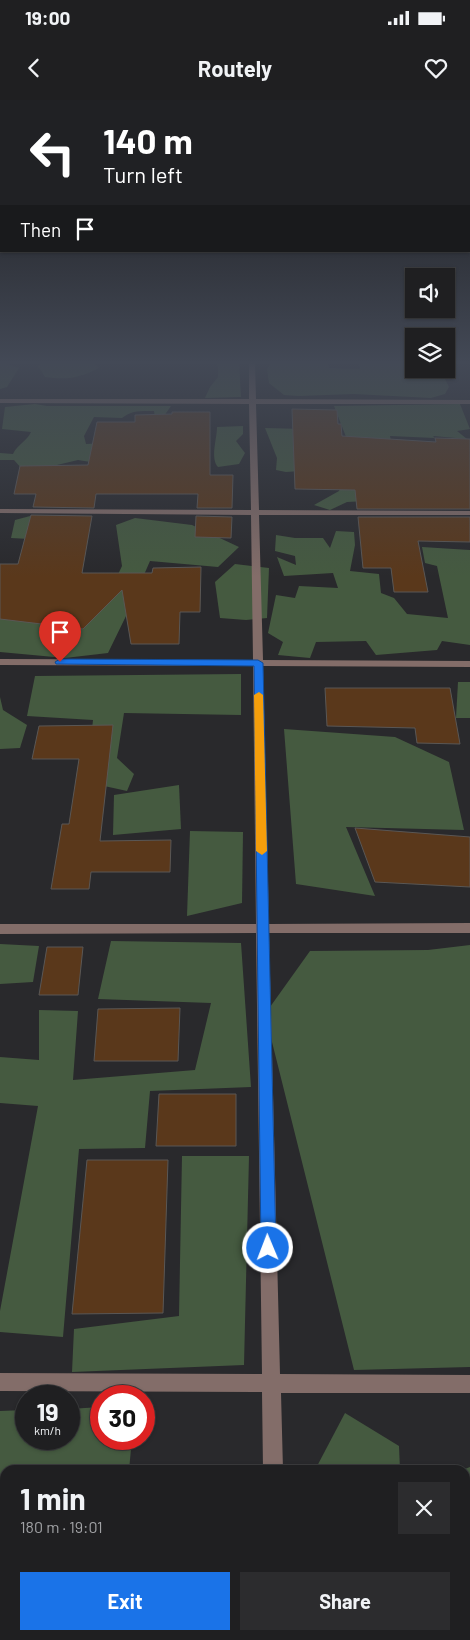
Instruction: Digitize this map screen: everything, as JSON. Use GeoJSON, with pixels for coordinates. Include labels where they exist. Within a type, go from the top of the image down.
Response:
{"type":"FeatureCollection","features":[{"type":"Feature","properties":{"kind":"street"},"geometry":{"type":"LineString","coordinates":[[254,434],[272,1465]]}},
{"type":"Feature","properties":{"kind":"street"},"geometry":{"type":"LineString","coordinates":[[0,511],[470,513]]}},
{"type":"Feature","properties":{"kind":"street"},"geometry":{"type":"LineString","coordinates":[[0,662],[470,664]]}},
{"type":"Feature","properties":{"kind":"street"},"geometry":{"type":"LineString","coordinates":[[0,928],[470,928]]}},
{"type":"Feature","properties":{"kind":"street"},"geometry":{"type":"LineString","coordinates":[[0,1382],[470,1384]]}},
{"type":"Feature","properties":{"kind":"green space"},"geometry":{"type":"Polygon","coordinates":[[[30,434],[85,434],[86,444],[105,443],[97,463],[78,460],[36,470],[22,469],[14,460],[0,460],[0,453],[13,454],[30,434]]]}},
{"type":"Feature","properties":{"kind":"green space"},"geometry":{"type":"Polygon","coordinates":[[[216,434],[243,434],[236,441],[245,453],[239,464],[218,467],[214,454],[216,434]]]}},
{"type":"Feature","properties":{"kind":"green space"},"geometry":{"type":"Polygon","coordinates":[[[267,434],[308,434],[366,501],[347,502],[330,510],[314,505],[339,491],[342,483],[300,471],[286,472],[276,470],[277,458],[267,434]]]}},
{"type":"Feature","properties":{"kind":"green space"},"geometry":{"type":"Polygon","coordinates":[[[345,434],[461,434],[467,439],[433,436],[435,438],[390,436],[393,450],[348,442],[345,434]]]}},
{"type":"Feature","properties":{"kind":"green space"},"geometry":{"type":"Polygon","coordinates":[[[34,515],[48,540],[11,538],[15,520],[34,515]]]}},
{"type":"Feature","properties":{"kind":"green space"},"geometry":{"type":"Polygon","coordinates":[[[135,518],[192,525],[239,547],[218,567],[150,561],[108,653],[65,658],[0,652],[0,613],[38,612],[41,627],[83,628],[112,587],[122,566],[116,525],[135,518]]]}},
{"type":"Feature","properties":{"kind":"green space"},"geometry":{"type":"Polygon","coordinates":[[[336,531],[354,532],[355,545],[350,571],[379,574],[381,593],[394,598],[407,614],[448,618],[437,566],[425,563],[422,547],[470,550],[470,645],[442,641],[437,650],[376,655],[366,641],[316,642],[310,658],[278,655],[283,642],[268,633],[276,595],[295,598],[299,586],[338,588],[333,573],[284,576],[277,557],[296,565],[295,556],[275,551],[276,535],[295,538],[323,538],[330,548],[336,531]]]}},
{"type":"Feature","properties":{"kind":"green space"},"geometry":{"type":"Polygon","coordinates":[[[235,564],[269,568],[267,618],[246,620],[220,618],[215,582],[235,564]]]}},
{"type":"Feature","properties":{"kind":"green space"},"geometry":{"type":"Polygon","coordinates":[[[241,674],[241,715],[124,713],[117,758],[134,774],[127,791],[86,782],[93,720],[27,716],[35,676],[241,674]]]}},
{"type":"Feature","properties":{"kind":"green space"},"geometry":{"type":"Polygon","coordinates":[[[458,682],[470,682],[470,718],[456,718],[458,682]]]}},
{"type":"Feature","properties":{"kind":"green space"},"geometry":{"type":"Polygon","coordinates":[[[0,697],[3,710],[27,725],[20,748],[0,749],[0,697]]]}},
{"type":"Feature","properties":{"kind":"green space"},"geometry":{"type":"Polygon","coordinates":[[[284,729],[395,737],[449,762],[464,830],[346,827],[375,896],[296,884],[284,729]]]}},
{"type":"Feature","properties":{"kind":"green space"},"geometry":{"type":"Polygon","coordinates":[[[179,785],[181,829],[113,835],[114,795],[179,785]]]}},
{"type":"Feature","properties":{"kind":"green space"},"geometry":{"type":"Polygon","coordinates":[[[190,831],[243,832],[242,903],[187,916],[190,831]]]}},
{"type":"Feature","properties":{"kind":"green space"},"geometry":{"type":"Polygon","coordinates":[[[111,941],[241,943],[251,1087],[150,1091],[145,1148],[79,1149],[63,1337],[0,1332],[0,1311],[38,1106],[0,1103],[0,1057],[39,1060],[39,1010],[78,1011],[73,1080],[195,1070],[211,1003],[98,999],[111,941]]]}},
{"type":"Feature","properties":{"kind":"green space"},"geometry":{"type":"Polygon","coordinates":[[[0,944],[39,946],[33,982],[0,984],[0,944]]]}},
{"type":"Feature","properties":{"kind":"green space"},"geometry":{"type":"Polygon","coordinates":[[[470,945],[470,1367],[354,1370],[265,1014],[310,951],[428,950],[470,945]]]}},
{"type":"Feature","properties":{"kind":"green space"},"geometry":{"type":"Polygon","coordinates":[[[182,1156],[249,1156],[244,1365],[72,1372],[74,1329],[179,1316],[182,1156]]]}},
{"type":"Feature","properties":{"kind":"green space"},"geometry":{"type":"Polygon","coordinates":[[[80,1408],[90,1408],[90,1450],[131,1450],[129,1465],[0,1465],[0,1411],[15,1410],[15,1450],[80,1450],[80,1408]]]}},
{"type":"Feature","properties":{"kind":"green space"},"geometry":{"type":"Polygon","coordinates":[[[345,1413],[399,1446],[400,1465],[318,1465],[345,1413]]]}},
{"type":"Feature","properties":{"kind":"building"},"geometry":{"type":"Polygon","coordinates":[[[95,434],[210,434],[210,475],[233,475],[232,508],[197,508],[198,494],[96,494],[94,508],[33,507],[36,494],[14,494],[20,466],[88,465],[95,434]]]}},
{"type":"Feature","properties":{"kind":"building"},"geometry":{"type":"Polygon","coordinates":[[[293,434],[342,434],[342,436],[436,442],[435,438],[470,439],[470,509],[357,509],[355,490],[295,489],[293,434]]]}},
{"type":"Feature","properties":{"kind":"building"},"geometry":{"type":"Polygon","coordinates":[[[31,515],[92,516],[82,573],[152,573],[153,568],[201,567],[200,612],[180,612],[179,644],[131,644],[122,590],[83,629],[0,619],[0,564],[18,564],[31,515]]]}},
{"type":"Feature","properties":{"kind":"building"},"geometry":{"type":"Polygon","coordinates":[[[196,516],[232,517],[231,538],[195,537],[196,516]]]}},
{"type":"Feature","properties":{"kind":"building"},"geometry":{"type":"Polygon","coordinates":[[[358,517],[470,517],[470,542],[418,541],[428,592],[394,592],[391,568],[363,568],[358,517]]]}},
{"type":"Feature","properties":{"kind":"building"},"geometry":{"type":"Polygon","coordinates":[[[325,688],[450,688],[460,744],[417,743],[415,728],[327,726],[325,688]]]}},
{"type":"Feature","properties":{"kind":"building"},"geometry":{"type":"Polygon","coordinates":[[[113,725],[100,841],[171,840],[170,872],[91,872],[89,889],[51,889],[62,824],[69,824],[79,759],[32,759],[39,726],[113,725]]]}},
{"type":"Feature","properties":{"kind":"building"},"geometry":{"type":"Polygon","coordinates":[[[355,828],[470,837],[470,887],[375,882],[355,828]]]}},
{"type":"Feature","properties":{"kind":"building"},"geometry":{"type":"Polygon","coordinates":[[[47,947],[83,947],[78,995],[39,995],[47,947]]]}},
{"type":"Feature","properties":{"kind":"building"},"geometry":{"type":"Polygon","coordinates":[[[180,1008],[178,1061],[94,1061],[98,1009],[180,1008]]]}},
{"type":"Feature","properties":{"kind":"building"},"geometry":{"type":"Polygon","coordinates":[[[159,1094],[236,1094],[236,1146],[156,1146],[159,1094]]]}},
{"type":"Feature","properties":{"kind":"building"},"geometry":{"type":"Polygon","coordinates":[[[87,1160],[168,1160],[163,1313],[72,1314],[87,1160]]]}},
{"type":"Feature","properties":{"kind":"slow traffic"},"geometry":{"type":"LineString","coordinates":[[259,695],[262,851]]}},
{"type":"Feature","properties":{"kind":"route"},"geometry":{"type":"LineString","coordinates":[[60,662],[258,663],[268,1248]]}}]}
